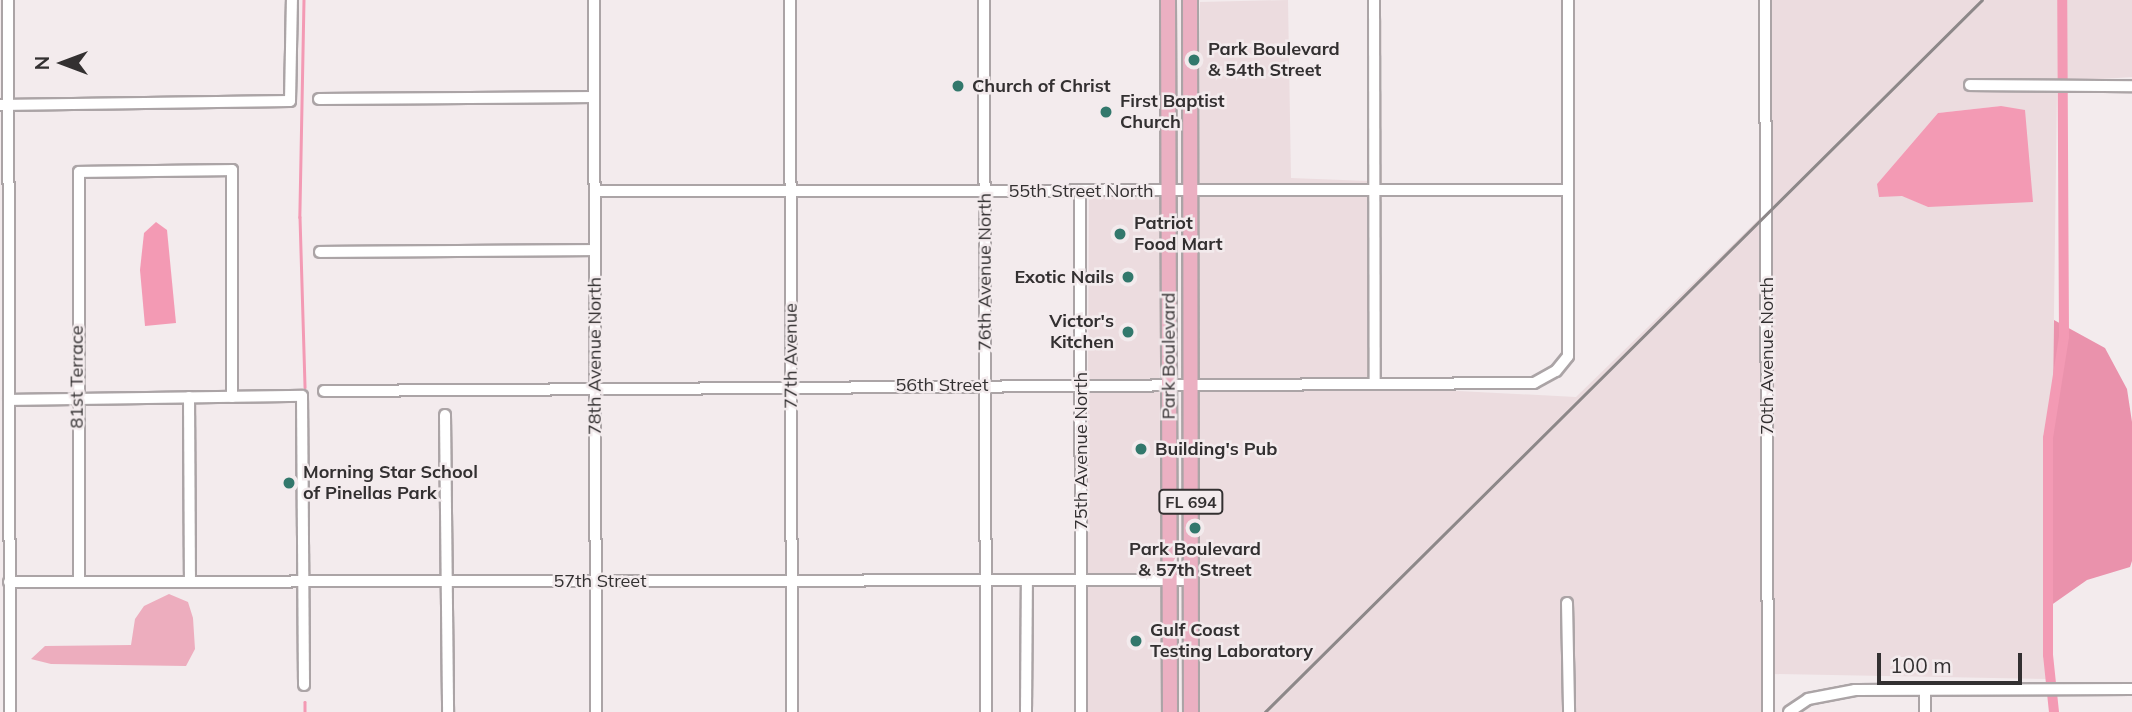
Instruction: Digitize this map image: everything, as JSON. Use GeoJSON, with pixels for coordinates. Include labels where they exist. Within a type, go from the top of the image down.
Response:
{"type":"FeatureCollection","features":[{"type":"Feature","properties":{"kind":"main road","name":"Park Boulevard"},"geometry":{"type":"LineString","coordinates":[[1168,0],[1170,712]]}},
{"type":"Feature","properties":{"kind":"main road","name":"Park Boulevard"},"geometry":{"type":"LineString","coordinates":[[1190,0],[1191,712]]}},
{"type":"Feature","properties":{"kind":"street"},"geometry":{"type":"LineString","coordinates":[[8,0],[4,104],[9,400],[9,582],[5,696],[10,712]]}},
{"type":"Feature","properties":{"kind":"street"},"geometry":{"type":"LineString","coordinates":[[4,104],[290,101],[292,0]]}},
{"type":"Feature","properties":{"kind":"street","name":"78th Avenue North"},"geometry":{"type":"LineString","coordinates":[[594,0],[596,712]]}},
{"type":"Feature","properties":{"kind":"street","name":"77th Avenue"},"geometry":{"type":"LineString","coordinates":[[790,0],[792,712]]}},
{"type":"Feature","properties":{"kind":"street","name":"76th Avenue North"},"geometry":{"type":"LineString","coordinates":[[984,0],[986,712]]}},
{"type":"Feature","properties":{"kind":"street"},"geometry":{"type":"LineString","coordinates":[[1374,0],[1375,384]]}},
{"type":"Feature","properties":{"kind":"street"},"geometry":{"type":"LineString","coordinates":[[1567,190],[1568,0]]}},
{"type":"Feature","properties":{"kind":"street","name":"70th Avenue North"},"geometry":{"type":"LineString","coordinates":[[1765,0],[1768,712]]}},
{"type":"Feature","properties":{"kind":"street"},"geometry":{"type":"LineString","coordinates":[[1970,85],[2132,86]]}},
{"type":"Feature","properties":{"kind":"street"},"geometry":{"type":"LineString","coordinates":[[319,99],[594,97]]}},
{"type":"Feature","properties":{"kind":"street","name":"81st Terrace"},"geometry":{"type":"LineString","coordinates":[[79,582],[79,172],[232,170],[232,397]]}},
{"type":"Feature","properties":{"kind":"street","name":"55th Street North"},"geometry":{"type":"LineString","coordinates":[[595,191],[1567,190]]}},
{"type":"Feature","properties":{"kind":"street","name":"56th Street"},"geometry":{"type":"LineString","coordinates":[[324,391],[985,384],[1190,386],[1534,383],[1556,370],[1568,356],[1567,190]]}},
{"type":"Feature","properties":{"kind":"street","name":"75th Avenue North"},"geometry":{"type":"LineString","coordinates":[[1080,191],[1081,712]]}},
{"type":"Feature","properties":{"kind":"street"},"geometry":{"type":"LineString","coordinates":[[320,252],[595,250]]}},
{"type":"Feature","properties":{"kind":"street"},"geometry":{"type":"LineString","coordinates":[[9,400],[302,396],[304,685]]}},
{"type":"Feature","properties":{"kind":"street"},"geometry":{"type":"LineString","coordinates":[[189,397],[190,582]]}},
{"type":"Feature","properties":{"kind":"street"},"geometry":{"type":"LineString","coordinates":[[445,415],[448,712]]}},
{"type":"Feature","properties":{"kind":"street"},"geometry":{"type":"LineString","coordinates":[[1026,712],[1027,580]]}},
{"type":"Feature","properties":{"kind":"street","name":"57th Street"},"geometry":{"type":"LineString","coordinates":[[9,582],[1191,580]]}},
{"type":"Feature","properties":{"kind":"street"},"geometry":{"type":"LineString","coordinates":[[1567,603],[1569,712]]}},
{"type":"Feature","properties":{"kind":"street"},"geometry":{"type":"LineString","coordinates":[[1925,689],[1925,712]]}},
{"type":"Feature","properties":{"kind":"street"},"geometry":{"type":"LineString","coordinates":[[1788,712],[1823,695],[1925,689],[2132,689]]}},
{"type":"Feature","properties":{"kind":"shaded area"},"geometry":{"type":"Polygon","coordinates":[[[1288,0],[1291,178],[1368,181],[1368,185],[1200,186],[1200,2],[1288,0]]]}},
{"type":"Feature","properties":{"kind":"shaded area"},"geometry":{"type":"Polygon","coordinates":[[[1771,0],[2132,0],[2132,77],[2058,82],[1964,81],[1964,90],[2057,92],[2049,679],[1773,674],[1771,0]],[[2001,106],[1938,113],[1877,184],[1928,207],[2001,106]]]}},
{"type":"Feature","properties":{"kind":"shaded area"},"geometry":{"type":"Polygon","coordinates":[[[2001,106],[2025,110],[2033,202],[1928,207],[1902,196],[1879,197],[1877,184],[1938,113],[2001,106]]]}},
{"type":"Feature","properties":{"kind":"shaded area"},"geometry":{"type":"Polygon","coordinates":[[[1368,195],[1369,380],[1200,381],[1200,196],[1368,195]]]}},
{"type":"Feature","properties":{"kind":"shaded area"},"geometry":{"type":"Polygon","coordinates":[[[1089,196],[1161,196],[1162,381],[1088,380],[1089,196]]]}},
{"type":"Feature","properties":{"kind":"shaded area"},"geometry":{"type":"Polygon","coordinates":[[[1761,217],[1762,712],[1574,712],[1572,598],[1561,599],[1563,712],[1199,712],[1200,391],[1419,389],[1576,397],[1761,217]]]}},
{"type":"Feature","properties":{"kind":"shaded area"},"geometry":{"type":"Polygon","coordinates":[[[156,222],[167,230],[176,323],[145,326],[140,270],[144,233],[156,222]]]}},
{"type":"Feature","properties":{"kind":"shaded area"},"geometry":{"type":"Polygon","coordinates":[[[2054,320],[2105,348],[2127,389],[2132,422],[2132,561],[2130,567],[2087,580],[2050,606],[2054,320]]]}},
{"type":"Feature","properties":{"kind":"shaded area"},"geometry":{"type":"Polygon","coordinates":[[[1088,390],[1162,391],[1163,575],[1087,575],[1088,390]]]}},
{"type":"Feature","properties":{"kind":"shaded area"},"geometry":{"type":"Polygon","coordinates":[[[1087,585],[1164,585],[1164,712],[1087,712],[1087,585]]]}},
{"type":"Feature","properties":{"kind":"shaded area"},"geometry":{"type":"Polygon","coordinates":[[[169,594],[188,602],[193,618],[195,649],[186,666],[51,664],[31,659],[45,646],[131,645],[135,619],[144,606],[169,594]]]}},
{"type":"Feature","properties":{"kind":"waterway"},"geometry":{"type":"LineString","coordinates":[[304,0],[300,217],[305,387]]}},
{"type":"Feature","properties":{"kind":"waterway"},"geometry":{"type":"LineString","coordinates":[[2054,712],[2048,655],[2048,438],[2064,337],[2062,0]]}},
{"type":"Feature","properties":{"kind":"waterway"},"geometry":{"type":"LineString","coordinates":[[305,702],[305,712]]}},
{"type":"Feature","properties":{"kind":"railway"},"geometry":{"type":"LineString","coordinates":[[1265,712],[1982,0]]}},
{"type":"Feature","properties":{"kind":"place","name":"Park Boulevard & 54th Street"},"geometry":{"type":"Point","coordinates":[1194,60]}},
{"type":"Feature","properties":{"kind":"place","name":"Church of Christ"},"geometry":{"type":"Point","coordinates":[958,86]}},
{"type":"Feature","properties":{"kind":"place","name":"First Baptist Church"},"geometry":{"type":"Point","coordinates":[1106,112]}},
{"type":"Feature","properties":{"kind":"place","name":"Patriot Food Mart"},"geometry":{"type":"Point","coordinates":[1120,234]}},
{"type":"Feature","properties":{"kind":"place","name":"Exotic Nails"},"geometry":{"type":"Point","coordinates":[1128,277]}},
{"type":"Feature","properties":{"kind":"place","name":"Victor's Kitchen"},"geometry":{"type":"Point","coordinates":[1128,332]}},
{"type":"Feature","properties":{"kind":"place","name":"Building's Pub"},"geometry":{"type":"Point","coordinates":[1141,449]}},
{"type":"Feature","properties":{"kind":"place","name":"Morning Star School of Pinellas Park"},"geometry":{"type":"Point","coordinates":[289,483]}},
{"type":"Feature","properties":{"kind":"place","name":"Park Boulevard & 57th Street"},"geometry":{"type":"Point","coordinates":[1195,528]}},
{"type":"Feature","properties":{"kind":"place","name":"Gulf Coast Testing Laboratory"},"geometry":{"type":"Point","coordinates":[1136,641]}}]}
